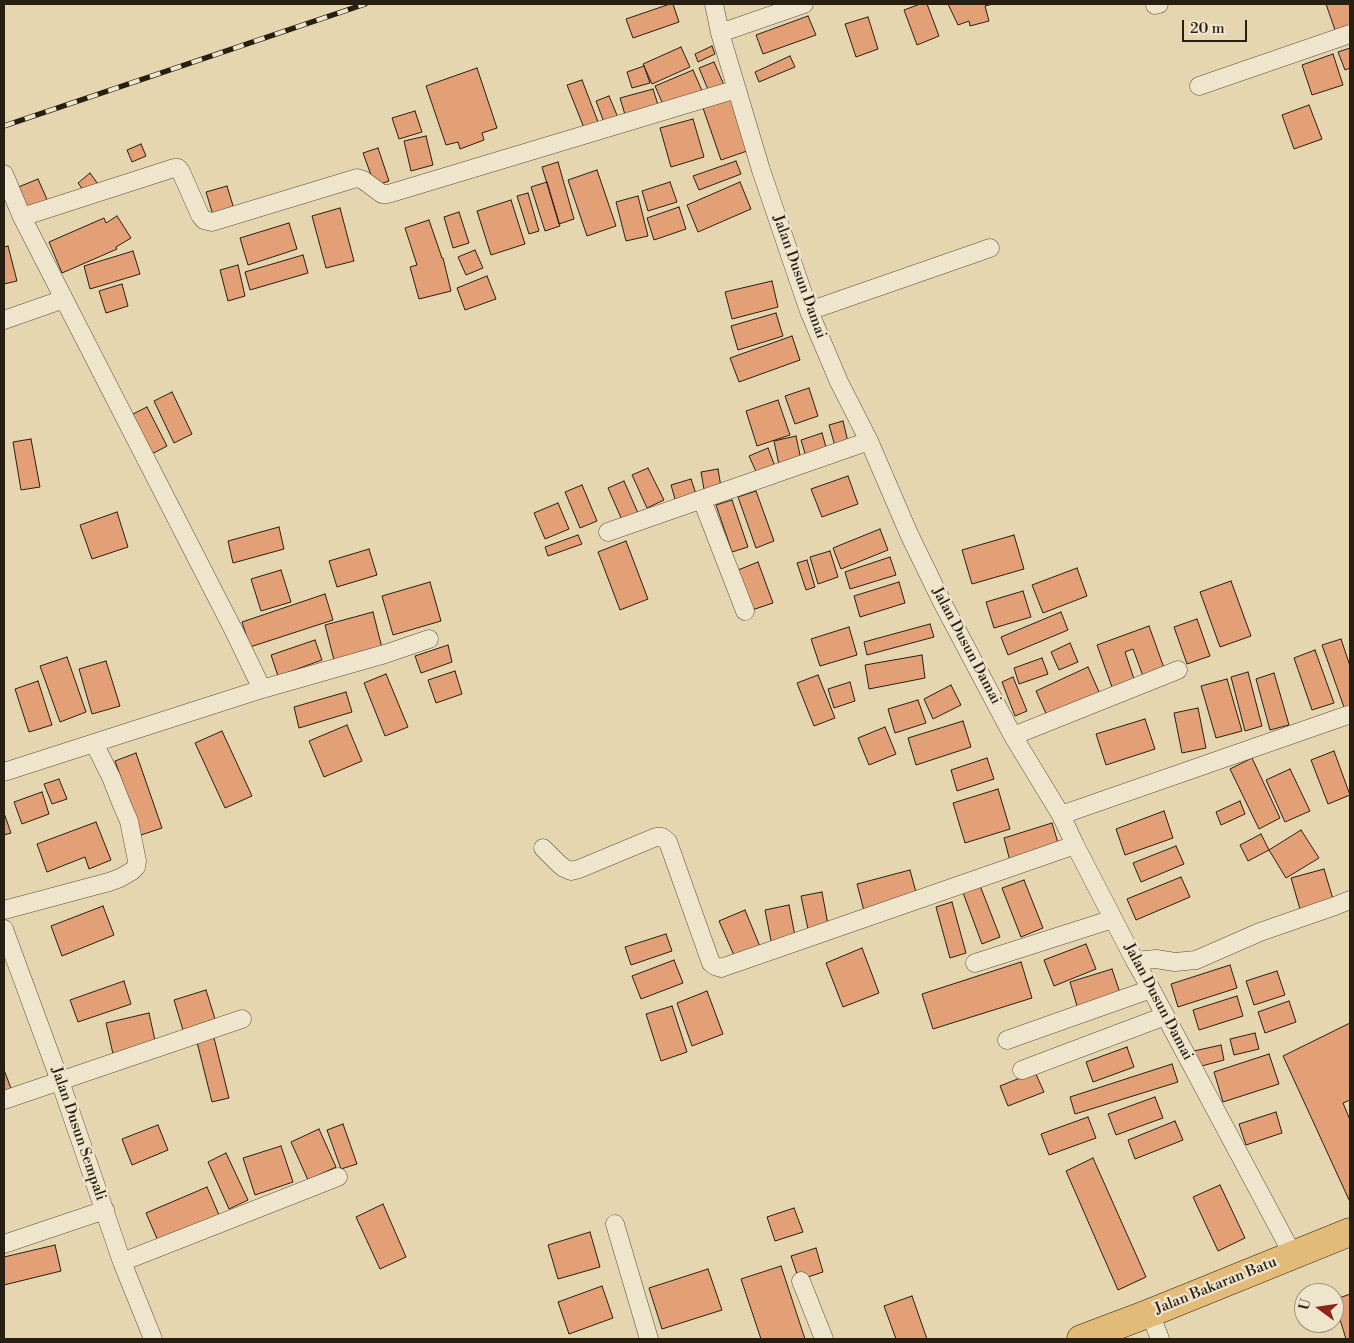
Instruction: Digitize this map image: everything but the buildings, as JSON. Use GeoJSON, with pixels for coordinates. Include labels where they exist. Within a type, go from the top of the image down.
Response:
{"type":"FeatureCollection","features":[{"type":"Feature","properties":{"kind":"highway","name":"Jalan Bakaran Batu"},"geometry":{"type":"LineString","coordinates":[[1081,1339],[1350,1232]]}},
{"type":"Feature","properties":{"kind":"street","name":"Jalan Dusun Damai"},"geometry":{"type":"LineString","coordinates":[[714,4],[720,33],[761,170],[810,311],[839,382],[869,441],[908,534],[1013,736],[1061,815],[1135,961],[1293,1255]]}},
{"type":"Feature","properties":{"kind":"street"},"geometry":{"type":"LineString","coordinates":[[720,33],[804,4]]}},
{"type":"Feature","properties":{"kind":"street"},"geometry":{"type":"LineString","coordinates":[[1199,86],[1350,34]]}},
{"type":"Feature","properties":{"kind":"street"},"geometry":{"type":"LineString","coordinates":[[22,217],[174,168],[178,168],[181,172],[200,215],[204,220],[212,222],[357,178],[363,180],[382,194],[388,194],[737,89]]}},
{"type":"Feature","properties":{"kind":"street"},"geometry":{"type":"LineString","coordinates":[[4,174],[22,217],[262,689]]}},
{"type":"Feature","properties":{"kind":"street"},"geometry":{"type":"LineString","coordinates":[[810,311],[990,248]]}},
{"type":"Feature","properties":{"kind":"street"},"geometry":{"type":"LineString","coordinates":[[4,320],[64,299]]}},
{"type":"Feature","properties":{"kind":"street"},"geometry":{"type":"LineString","coordinates":[[608,532],[869,441]]}},
{"type":"Feature","properties":{"kind":"street"},"geometry":{"type":"LineString","coordinates":[[702,500],[745,610]]}},
{"type":"Feature","properties":{"kind":"street"},"geometry":{"type":"LineString","coordinates":[[4,772],[262,689],[385,654],[429,638]]}},
{"type":"Feature","properties":{"kind":"street"},"geometry":{"type":"LineString","coordinates":[[1013,736],[1178,670]]}},
{"type":"Feature","properties":{"kind":"street"},"geometry":{"type":"LineString","coordinates":[[1061,815],[1348,715]]}},
{"type":"Feature","properties":{"kind":"street"},"geometry":{"type":"LineString","coordinates":[[4,910],[109,882],[120,878],[136,867],[137,861],[130,821],[94,743]]}},
{"type":"Feature","properties":{"kind":"street"},"geometry":{"type":"LineString","coordinates":[[543,848],[564,868],[579,870],[656,837],[662,837],[668,842],[711,963],[721,968],[1075,845]]}},
{"type":"Feature","properties":{"kind":"street"},"geometry":{"type":"LineString","coordinates":[[1135,961],[1156,959],[1175,962],[1196,960],[1260,932],[1350,900]]}},
{"type":"Feature","properties":{"kind":"street"},"geometry":{"type":"LineString","coordinates":[[975,964],[1113,919]]}},
{"type":"Feature","properties":{"kind":"street","name":"Jalan Dusun Sempali"},"geometry":{"type":"LineString","coordinates":[[4,929],[60,1082],[122,1262],[152,1339]]}},
{"type":"Feature","properties":{"kind":"street"},"geometry":{"type":"LineString","coordinates":[[1007,1040],[1151,989]]}},
{"type":"Feature","properties":{"kind":"street"},"geometry":{"type":"LineString","coordinates":[[1022,1070],[1165,1016]]}},
{"type":"Feature","properties":{"kind":"street"},"geometry":{"type":"LineString","coordinates":[[4,1100],[242,1019]]}},
{"type":"Feature","properties":{"kind":"street"},"geometry":{"type":"LineString","coordinates":[[122,1262],[338,1178]]}},
{"type":"Feature","properties":{"kind":"street"},"geometry":{"type":"LineString","coordinates":[[4,1244],[105,1210]]}},
{"type":"Feature","properties":{"kind":"street"},"geometry":{"type":"LineString","coordinates":[[615,1224],[649,1339]]}},
{"type":"Feature","properties":{"kind":"street"},"geometry":{"type":"LineString","coordinates":[[802,1281],[824,1339]]}},
{"type":"Feature","properties":{"kind":"street"},"geometry":{"type":"LineString","coordinates":[[1150,1313],[1160,1339]]}},
{"type":"Feature","properties":{"kind":"railway"},"geometry":{"type":"LineString","coordinates":[[4,126],[365,4]]}}]}
